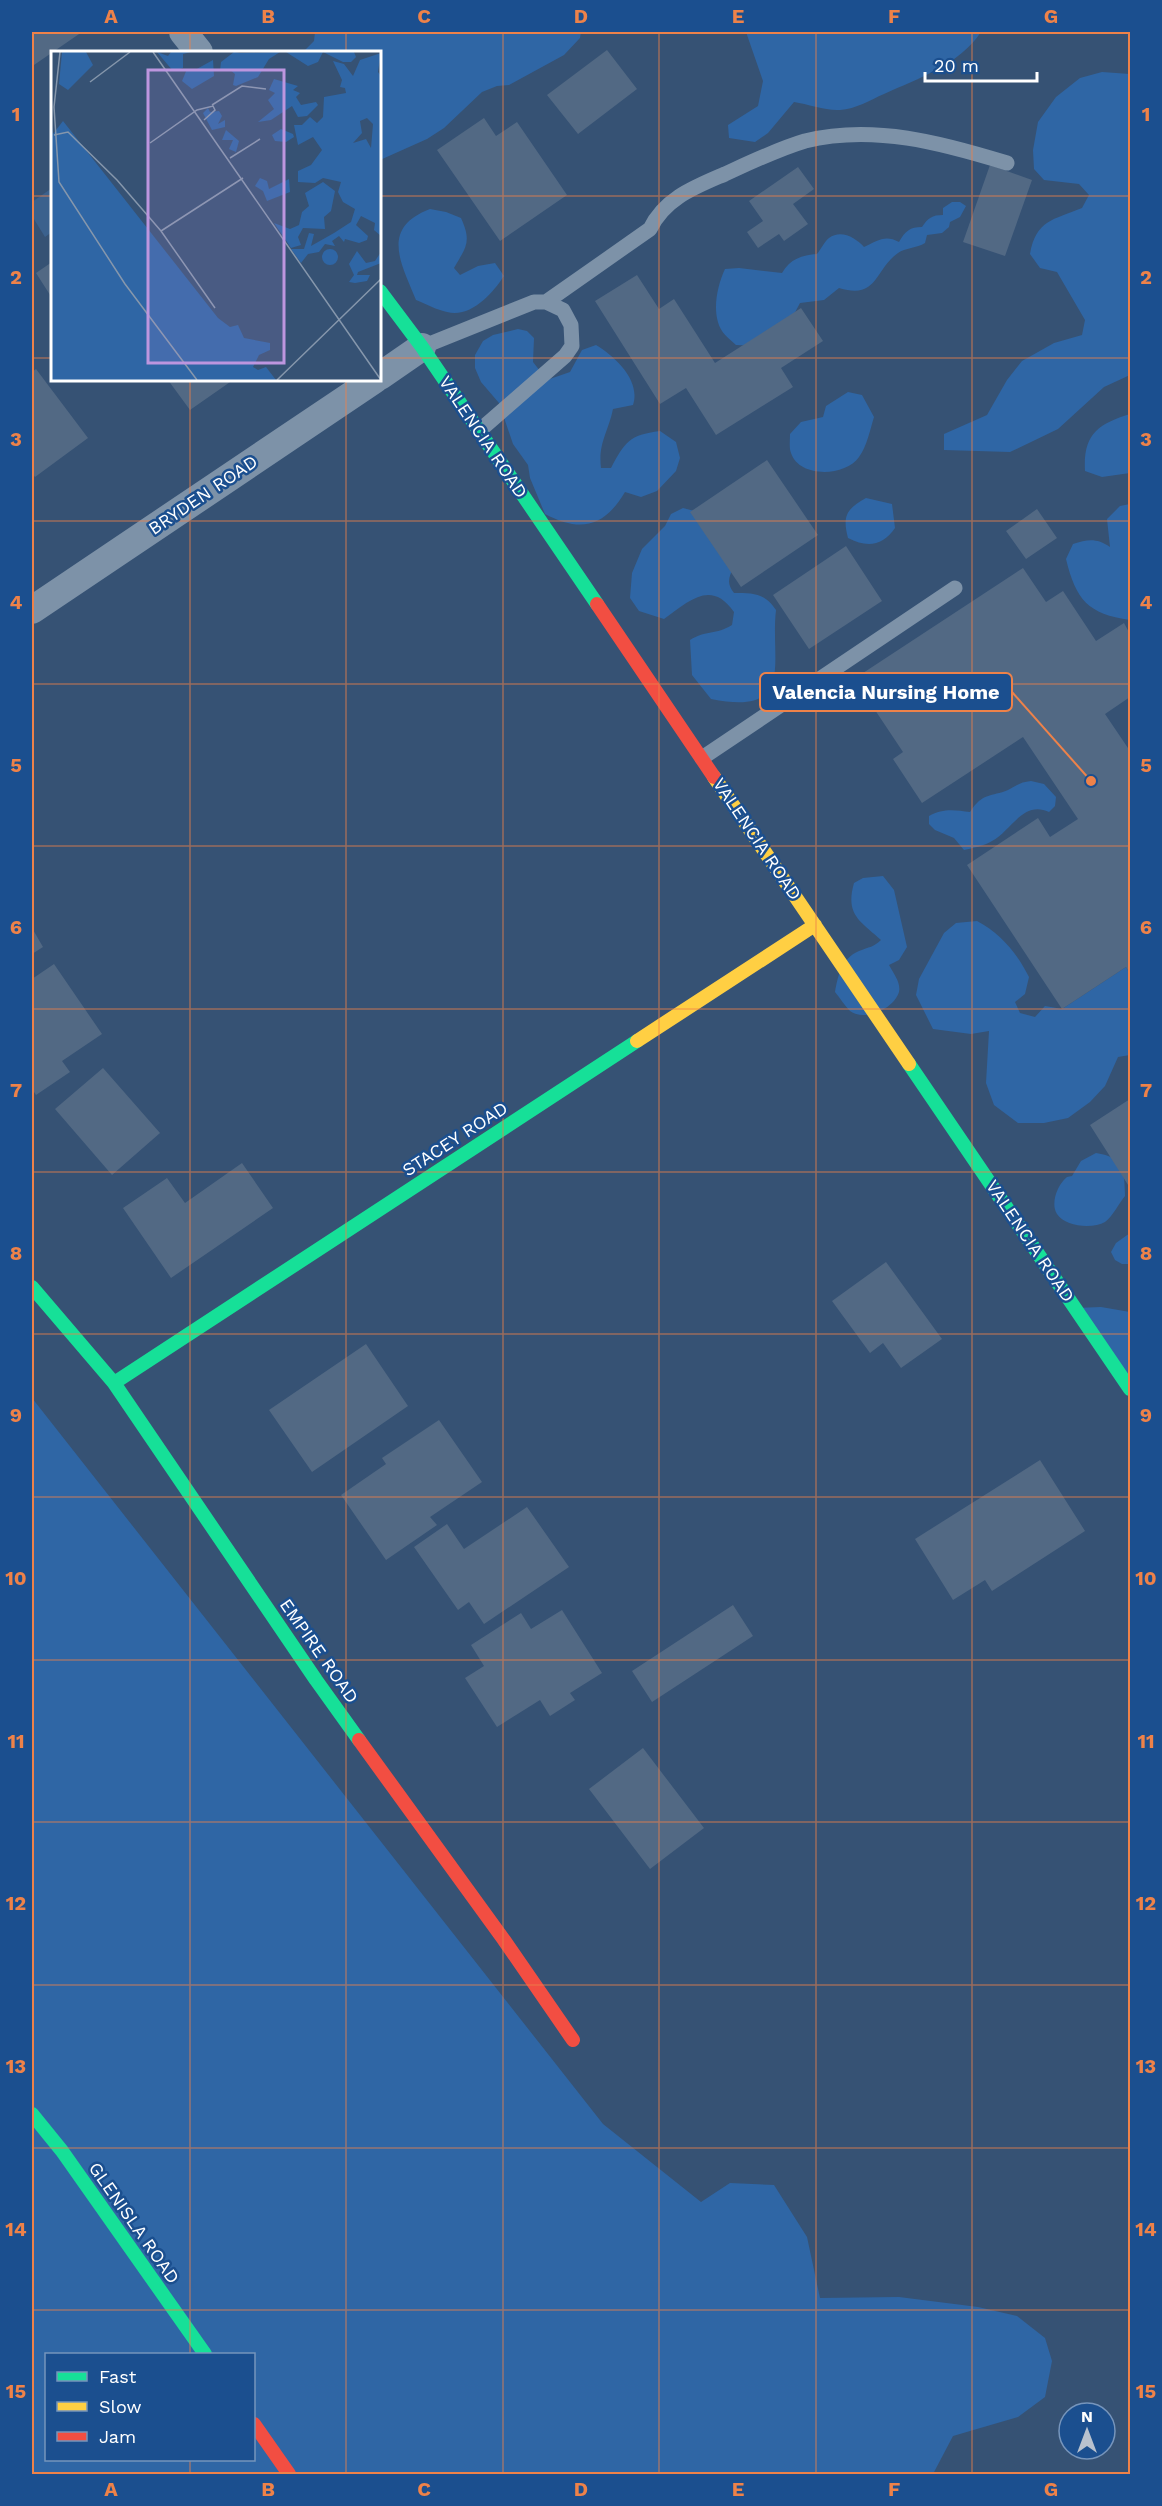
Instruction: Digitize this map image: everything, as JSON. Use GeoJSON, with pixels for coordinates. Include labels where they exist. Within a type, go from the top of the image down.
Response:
{"type":"FeatureCollection","features":[{"type":"Feature","properties":{"kind":"street"},"geometry":{"type":"LineString","coordinates":[[183,32],[198,51]]}},
{"type":"Feature","properties":{"kind":"street","name":"VALENCIA ROAD"},"geometry":{"type":"LineString","coordinates":[[381,292],[422,347],[1131,1389]]}},
{"type":"Feature","properties":{"kind":"street"},"geometry":{"type":"LineString","coordinates":[[381,375],[422,347]]}},
{"type":"Feature","properties":{"kind":"street","name":"BRYDEN ROAD"},"geometry":{"type":"LineString","coordinates":[[32,610],[373,381]]}},
{"type":"Feature","properties":{"kind":"street","name":"STACEY ROAD"},"geometry":{"type":"LineString","coordinates":[[114,1383],[815,925]]}},
{"type":"Feature","properties":{"kind":"street","name":"EMPIRE ROAD"},"geometry":{"type":"LineString","coordinates":[[32,1287],[114,1383],[316,1680],[504,1940],[573,2040]]}},
{"type":"Feature","properties":{"kind":"street","name":"GLENISLA ROAD"},"geometry":{"type":"LineString","coordinates":[[32,2114],[62,2151],[204,2353]]}},
{"type":"Feature","properties":{"kind":"street"},"geometry":{"type":"LineString","coordinates":[[255,2425],[289,2475]]}},
{"type":"Feature","properties":{"kind":"lane"},"geometry":{"type":"LineString","coordinates":[[546,302],[650,229],[658,213],[691,189],[804,142],[834,135],[885,135],[952,147],[1007,163]]}},
{"type":"Feature","properties":{"kind":"lane"},"geometry":{"type":"LineString","coordinates":[[422,347],[534,302],[546,302],[563,309],[571,325],[572,346],[565,356],[479,431]]}},
{"type":"Feature","properties":{"kind":"lane"},"geometry":{"type":"LineString","coordinates":[[702,758],[956,588]]}},
{"type":"Feature","properties":{"kind":"shaded area"},"geometry":{"type":"Polygon","coordinates":[[[315,32],[581,32],[580,38],[564,55],[509,85],[497,86],[482,92],[444,128],[427,139],[381,160],[381,51],[304,51],[314,41],[315,32]]]}},
{"type":"Feature","properties":{"kind":"shaded area"},"geometry":{"type":"Polygon","coordinates":[[[746,32],[981,32],[950,62],[857,106],[835,110],[794,102],[768,133],[755,142],[729,138],[728,125],[758,106],[763,81],[746,32]]]}},
{"type":"Feature","properties":{"kind":"shaded area"},"geometry":{"type":"Polygon","coordinates":[[[1102,72],[1130,74],[1130,375],[1104,387],[1058,429],[1010,452],[944,450],[944,434],[987,415],[1007,380],[1022,361],[1054,343],[1082,335],[1085,320],[1057,272],[1040,268],[1030,254],[1041,228],[1054,219],[1082,208],[1089,195],[1079,184],[1044,180],[1034,169],[1033,150],[1038,122],[1056,97],[1080,78],[1102,72]]]}},
{"type":"Feature","properties":{"kind":"shaded area"},"geometry":{"type":"Polygon","coordinates":[[[51,189],[51,233],[45,237],[32,216],[32,202],[51,189]]]}},
{"type":"Feature","properties":{"kind":"shaded area"},"geometry":{"type":"Polygon","coordinates":[[[952,202],[960,202],[966,206],[960,217],[950,222],[949,227],[942,233],[927,235],[925,243],[898,253],[868,287],[852,291],[839,288],[824,300],[800,303],[792,318],[760,346],[736,345],[722,331],[717,317],[716,300],[725,269],[739,268],[782,273],[789,264],[797,259],[817,254],[828,239],[838,234],[853,238],[864,247],[885,238],[899,242],[908,230],[922,227],[933,216],[943,215],[943,208],[952,202]]]}},
{"type":"Feature","properties":{"kind":"shaded area"},"geometry":{"type":"Polygon","coordinates":[[[430,209],[461,218],[467,239],[454,268],[460,275],[478,266],[495,263],[504,276],[487,297],[472,308],[456,313],[447,312],[416,300],[401,260],[400,236],[405,226],[414,217],[430,209]]]}},
{"type":"Feature","properties":{"kind":"shaded area"},"geometry":{"type":"Polygon","coordinates":[[[518,329],[527,331],[534,338],[533,362],[547,380],[570,372],[582,350],[596,345],[619,363],[630,379],[635,396],[633,405],[613,409],[602,445],[601,468],[611,468],[629,441],[641,435],[660,431],[676,442],[680,458],[676,471],[657,491],[641,497],[625,492],[609,513],[591,523],[570,524],[545,514],[530,478],[528,465],[513,444],[499,403],[481,382],[475,368],[475,355],[483,341],[493,335],[518,329]]]}},
{"type":"Feature","properties":{"kind":"shaded area"},"geometry":{"type":"Polygon","coordinates":[[[848,392],[862,395],[874,417],[862,453],[852,464],[833,471],[812,471],[803,467],[791,453],[790,434],[801,422],[823,417],[826,406],[848,392]]]}},
{"type":"Feature","properties":{"kind":"shaded area"},"geometry":{"type":"Polygon","coordinates":[[[1130,414],[1130,473],[1102,477],[1085,471],[1087,448],[1095,432],[1109,422],[1130,414]]]}},
{"type":"Feature","properties":{"kind":"shaded area"},"geometry":{"type":"Polygon","coordinates":[[[866,498],[892,504],[895,528],[885,539],[874,544],[848,538],[846,530],[846,518],[850,509],[866,498]]]}},
{"type":"Feature","properties":{"kind":"shaded area"},"geometry":{"type":"Polygon","coordinates":[[[1130,504],[1130,620],[1104,614],[1086,603],[1074,585],[1066,559],[1073,544],[1078,542],[1097,541],[1110,547],[1107,519],[1120,506],[1130,504]]]}},
{"type":"Feature","properties":{"kind":"shaded area"},"geometry":{"type":"Polygon","coordinates":[[[683,508],[702,513],[734,566],[729,580],[734,593],[763,597],[776,610],[773,681],[767,692],[756,700],[738,702],[711,699],[692,675],[690,640],[732,625],[734,612],[725,602],[717,597],[700,596],[664,619],[639,611],[630,598],[632,573],[642,549],[665,526],[671,514],[683,508]]]}},
{"type":"Feature","properties":{"kind":"shaded area"},"geometry":{"type":"Polygon","coordinates":[[[1031,781],[1044,784],[1056,797],[1055,806],[1049,812],[1040,809],[1025,813],[999,836],[986,844],[964,850],[954,838],[935,830],[929,824],[929,816],[934,813],[949,810],[970,812],[983,798],[1031,781]]]}},
{"type":"Feature","properties":{"kind":"shaded area"},"geometry":{"type":"Polygon","coordinates":[[[883,876],[894,890],[907,947],[899,960],[889,965],[898,982],[899,992],[891,1004],[878,1012],[856,1014],[850,1011],[835,992],[839,973],[853,954],[874,946],[881,940],[861,922],[853,910],[851,903],[854,883],[863,878],[883,876]]]}},
{"type":"Feature","properties":{"kind":"shaded area"},"geometry":{"type":"Polygon","coordinates":[[[977,921],[1007,944],[1029,977],[1025,994],[1015,1002],[1020,1013],[1035,1017],[1045,1006],[1062,1009],[1126,967],[1130,974],[1130,1055],[1118,1057],[1105,1086],[1090,1102],[1068,1118],[1044,1123],[1018,1123],[994,1105],[986,1083],[989,1031],[971,1034],[933,1029],[916,995],[919,979],[944,933],[956,923],[977,921]]]}},
{"type":"Feature","properties":{"kind":"shaded area"},"geometry":{"type":"Polygon","coordinates":[[[1096,1153],[1106,1155],[1118,1162],[1123,1173],[1125,1196],[1105,1222],[1087,1226],[1066,1222],[1055,1210],[1058,1189],[1067,1177],[1072,1176],[1081,1161],[1096,1153]]]}},
{"type":"Feature","properties":{"kind":"shaded area"},"geometry":{"type":"Polygon","coordinates":[[[1130,1233],[1130,1264],[1122,1264],[1115,1260],[1111,1252],[1116,1243],[1130,1233]]]}},
{"type":"Feature","properties":{"kind":"shaded area"},"geometry":{"type":"Polygon","coordinates":[[[1101,1307],[1130,1312],[1130,1389],[1076,1308],[1101,1307]]]}},
{"type":"Feature","properties":{"kind":"shaded area"},"geometry":{"type":"Polygon","coordinates":[[[32,1398],[603,2124],[701,2202],[730,2183],[774,2185],[807,2237],[820,2298],[899,2297],[978,2307],[1017,2316],[1045,2338],[1052,2361],[1045,2397],[1018,2417],[953,2436],[933,2474],[32,2474],[32,1398]]]}},
{"type":"Feature","properties":{"kind":"building"},"geometry":{"type":"Polygon","coordinates":[[[32,32],[82,32],[51,51],[34,65],[32,32]]]}},
{"type":"Feature","properties":{"kind":"building"},"geometry":{"type":"Polygon","coordinates":[[[607,50],[637,89],[578,134],[547,95],[607,50]]]}},
{"type":"Feature","properties":{"kind":"building"},"geometry":{"type":"Polygon","coordinates":[[[484,118],[496,136],[517,122],[567,195],[500,241],[437,150],[484,118]]]}},
{"type":"Feature","properties":{"kind":"building"},"geometry":{"type":"Polygon","coordinates":[[[990,165],[1032,180],[1005,256],[963,242],[990,165]]]}},
{"type":"Feature","properties":{"kind":"building"},"geometry":{"type":"Polygon","coordinates":[[[798,167],[814,189],[793,204],[808,224],[784,241],[779,234],[758,248],[747,232],[763,221],[749,201],[798,167]]]}},
{"type":"Feature","properties":{"kind":"building"},"geometry":{"type":"Polygon","coordinates":[[[51,263],[51,296],[36,273],[51,263]]]}},
{"type":"Feature","properties":{"kind":"building"},"geometry":{"type":"Polygon","coordinates":[[[637,275],[659,309],[674,299],[715,363],[801,308],[823,341],[781,368],[793,387],[716,435],[686,388],[660,404],[595,301],[637,275]]]}},
{"type":"Feature","properties":{"kind":"building"},"geometry":{"type":"Polygon","coordinates":[[[36,369],[88,438],[35,477],[32,473],[32,372],[36,369]]]}},
{"type":"Feature","properties":{"kind":"building"},"geometry":{"type":"Polygon","coordinates":[[[169,381],[232,381],[190,410],[169,381]]]}},
{"type":"Feature","properties":{"kind":"building"},"geometry":{"type":"Polygon","coordinates":[[[767,460],[818,535],[741,587],[690,512],[767,460]]]}},
{"type":"Feature","properties":{"kind":"building"},"geometry":{"type":"Polygon","coordinates":[[[1037,509],[1057,538],[1026,559],[1006,531],[1037,509]]]}},
{"type":"Feature","properties":{"kind":"building"},"geometry":{"type":"Polygon","coordinates":[[[846,546],[882,601],[809,649],[773,595],[846,546]]]}},
{"type":"Feature","properties":{"kind":"building"},"geometry":{"type":"Polygon","coordinates":[[[1023,568],[1046,602],[1063,591],[1096,641],[1124,623],[1130,634],[1130,697],[1105,714],[1130,751],[1130,974],[1126,967],[1062,1009],[967,865],[1038,818],[1050,837],[1078,819],[1023,737],[922,803],[893,759],[903,752],[863,692],[840,708],[831,694],[1023,568]]]}},
{"type":"Feature","properties":{"kind":"building"},"geometry":{"type":"Polygon","coordinates":[[[32,928],[43,947],[32,954],[32,928]]]}},
{"type":"Feature","properties":{"kind":"building"},"geometry":{"type":"Polygon","coordinates":[[[54,964],[102,1034],[62,1061],[70,1072],[36,1095],[32,1089],[32,979],[54,964]]]}},
{"type":"Feature","properties":{"kind":"building"},"geometry":{"type":"Polygon","coordinates":[[[103,1068],[160,1133],[112,1175],[55,1109],[103,1068]]]}},
{"type":"Feature","properties":{"kind":"building"},"geometry":{"type":"Polygon","coordinates":[[[1130,1099],[1130,1188],[1090,1125],[1130,1099]]]}},
{"type":"Feature","properties":{"kind":"building"},"geometry":{"type":"Polygon","coordinates":[[[242,1163],[273,1208],[171,1278],[123,1208],[167,1178],[185,1203],[242,1163]]]}},
{"type":"Feature","properties":{"kind":"building"},"geometry":{"type":"Polygon","coordinates":[[[886,1262],[942,1339],[901,1368],[883,1343],[870,1353],[832,1301],[886,1262]]]}},
{"type":"Feature","properties":{"kind":"building"},"geometry":{"type":"Polygon","coordinates":[[[366,1344],[408,1406],[312,1472],[269,1410],[366,1344]]]}},
{"type":"Feature","properties":{"kind":"building"},"geometry":{"type":"Polygon","coordinates":[[[439,1420],[482,1482],[430,1517],[437,1525],[386,1560],[341,1495],[386,1464],[382,1458],[439,1420]]]}},
{"type":"Feature","properties":{"kind":"building"},"geometry":{"type":"Polygon","coordinates":[[[1040,1460],[1085,1531],[992,1591],[985,1580],[953,1600],[915,1539],[1040,1460]]]}},
{"type":"Feature","properties":{"kind":"building"},"geometry":{"type":"Polygon","coordinates":[[[527,1507],[569,1567],[484,1624],[469,1602],[458,1610],[414,1547],[447,1524],[464,1549],[527,1507]]]}},
{"type":"Feature","properties":{"kind":"building"},"geometry":{"type":"Polygon","coordinates":[[[733,1605],[753,1636],[652,1702],[632,1671],[733,1605]]]}},
{"type":"Feature","properties":{"kind":"building"},"geometry":{"type":"Polygon","coordinates":[[[562,1610],[602,1673],[570,1693],[575,1700],[550,1716],[540,1700],[497,1727],[465,1678],[484,1666],[471,1645],[521,1613],[531,1629],[562,1610]]]}},
{"type":"Feature","properties":{"kind":"building"},"geometry":{"type":"Polygon","coordinates":[[[643,1748],[704,1828],[650,1869],[589,1789],[643,1748]]]}},
{"type":"Feature","properties":{"kind":"traffic: fast"},"geometry":{"type":"LineString","coordinates":[[381,292],[422,347],[597,604]]}},
{"type":"Feature","properties":{"kind":"traffic: fast"},"geometry":{"type":"LineString","coordinates":[[114,1383],[637,1041]]}},
{"type":"Feature","properties":{"kind":"traffic: fast"},"geometry":{"type":"LineString","coordinates":[[909,1064],[1130,1389]]}},
{"type":"Feature","properties":{"kind":"traffic: fast"},"geometry":{"type":"LineString","coordinates":[[32,1287],[114,1383],[359,1740]]}},
{"type":"Feature","properties":{"kind":"traffic: fast"},"geometry":{"type":"LineString","coordinates":[[32,2114],[62,2151],[204,2353]]}},
{"type":"Feature","properties":{"kind":"traffic: slow"},"geometry":{"type":"LineString","coordinates":[[714,777],[909,1064]]}},
{"type":"Feature","properties":{"kind":"traffic: slow"},"geometry":{"type":"LineString","coordinates":[[637,1041],[815,925]]}},
{"type":"Feature","properties":{"kind":"traffic: jam"},"geometry":{"type":"LineString","coordinates":[[597,604],[714,777]]}},
{"type":"Feature","properties":{"kind":"traffic: jam"},"geometry":{"type":"LineString","coordinates":[[359,1740],[504,1940],[573,2040]]}},
{"type":"Feature","properties":{"kind":"traffic: jam"},"geometry":{"type":"LineString","coordinates":[[255,2425],[289,2474]]}},
{"type":"Feature","properties":{"kind":"place","name":"Valencia Nursing Home"},"geometry":{"type":"Point","coordinates":[1091,781]}}]}
